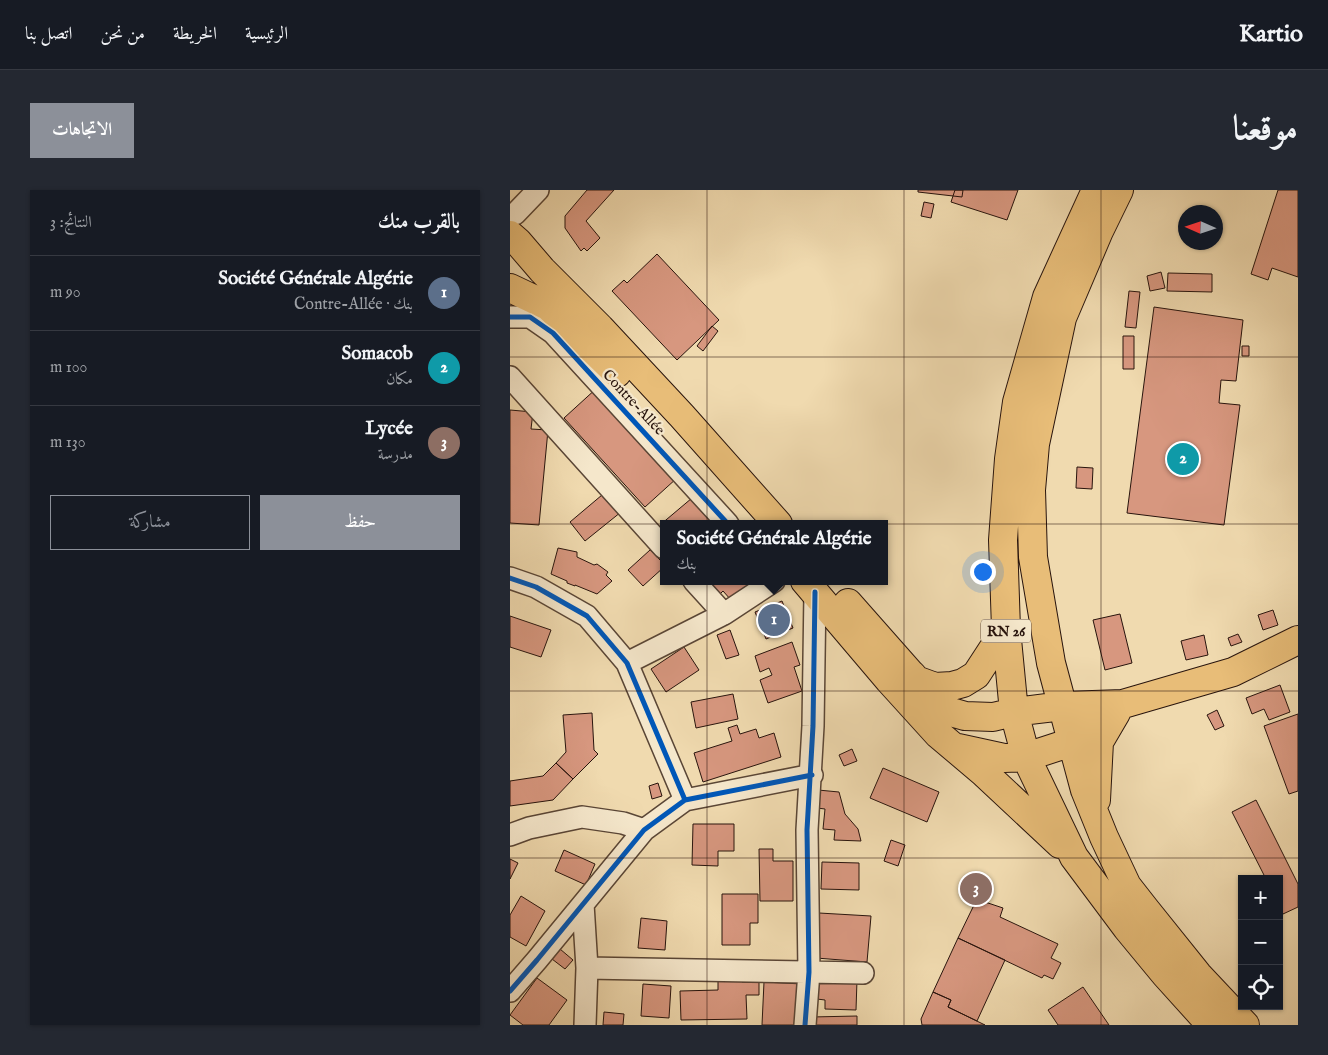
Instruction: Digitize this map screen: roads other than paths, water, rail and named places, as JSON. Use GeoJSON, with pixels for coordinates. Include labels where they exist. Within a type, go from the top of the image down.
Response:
{"type":"FeatureCollection","features":[{"type":"Feature","properties":{"kind":"main road","name":"RN 26"},"geometry":{"type":"LineString","coordinates":[[1096,190],[1047,297],[1017,402],[1009,459],[1003,540],[1006,629],[1014,712],[1026,757],[1074,857],[1127,928],[1211,1025]]}},
{"type":"Feature","properties":{"kind":"main road","name":"RN 26"},"geometry":{"type":"LineString","coordinates":[[1119,190],[1099,231],[1062,318],[1035,444],[1031,490],[1033,558],[1051,663],[1085,790],[1095,815],[1128,886],[1198,975],[1245,1025]]}},
{"type":"Feature","properties":{"kind":"main road"},"geometry":{"type":"LineString","coordinates":[[510,236],[518,242],[542,270],[600,328],[676,409],[774,520]]}},
{"type":"Feature","properties":{"kind":"main road"},"geometry":{"type":"LineString","coordinates":[[510,288],[548,306],[605,360],[683,444],[750,520]]}},
{"type":"Feature","properties":{"kind":"main road"},"geometry":{"type":"LineString","coordinates":[[816,585],[912,675],[936,704],[951,712],[965,716],[993,717],[1014,712],[1063,706],[1123,704],[1233,672],[1286,648],[1298,640]]}},
{"type":"Feature","properties":{"kind":"main road"},"geometry":{"type":"LineString","coordinates":[[816,585],[889,680],[938,734],[956,748],[1074,857]]}},
{"type":"Feature","properties":{"kind":"main road"},"geometry":{"type":"LineString","coordinates":[[912,675],[916,680],[935,687],[963,683],[976,675],[1006,629]]}},
{"type":"Feature","properties":{"kind":"main road"},"geometry":{"type":"LineString","coordinates":[[1051,663],[1069,689],[1080,697],[1123,704]]}},
{"type":"Feature","properties":{"kind":"main road"},"geometry":{"type":"LineString","coordinates":[[956,748],[1004,758],[1026,757],[1072,742],[1123,704]]}},
{"type":"Feature","properties":{"kind":"main road"},"geometry":{"type":"LineString","coordinates":[[1095,815],[1100,742],[1110,721],[1123,704]]}},
{"type":"Feature","properties":{"kind":"street"},"geometry":{"type":"LineString","coordinates":[[510,216],[515,214],[538,190]]}},
{"type":"Feature","properties":{"kind":"street","name":"Contre-Allée"},"geometry":{"type":"LineString","coordinates":[[510,317],[530,317],[553,333],[724,520]]}},
{"type":"Feature","properties":{"kind":"street"},"geometry":{"type":"LineString","coordinates":[[510,377],[660,544]]}},
{"type":"Feature","properties":{"kind":"street"},"geometry":{"type":"LineString","coordinates":[[510,578],[536,587],[587,616],[627,663],[685,800]]}},
{"type":"Feature","properties":{"kind":"street"},"geometry":{"type":"LineString","coordinates":[[698,585],[724,614]]}},
{"type":"Feature","properties":{"kind":"street"},"geometry":{"type":"LineString","coordinates":[[627,663],[724,614],[768,585]]}},
{"type":"Feature","properties":{"kind":"street"},"geometry":{"type":"LineString","coordinates":[[805,1025],[809,972],[807,830],[812,775],[816,585]]}},
{"type":"Feature","properties":{"kind":"street"},"geometry":{"type":"LineString","coordinates":[[510,991],[644,830],[685,800],[812,775]]}},
{"type":"Feature","properties":{"kind":"street"},"geometry":{"type":"LineString","coordinates":[[510,835],[529,828],[582,817],[623,823],[644,830]]}},
{"type":"Feature","properties":{"kind":"street"},"geometry":{"type":"LineString","coordinates":[[584,904],[587,968],[585,1025]]}},
{"type":"Feature","properties":{"kind":"street"},"geometry":{"type":"LineString","coordinates":[[587,968],[863,973]]}},
{"type":"Feature","properties":{"kind":"place","name":"Somacob"},"geometry":{"type":"Point","coordinates":[1183,459]}},
{"type":"Feature","properties":{"kind":"place","name":"Société Générale Algérie"},"geometry":{"type":"Point","coordinates":[774,620]}},
{"type":"Feature","properties":{"kind":"place","name":"Lycée"},"geometry":{"type":"Point","coordinates":[976,889]}}]}
